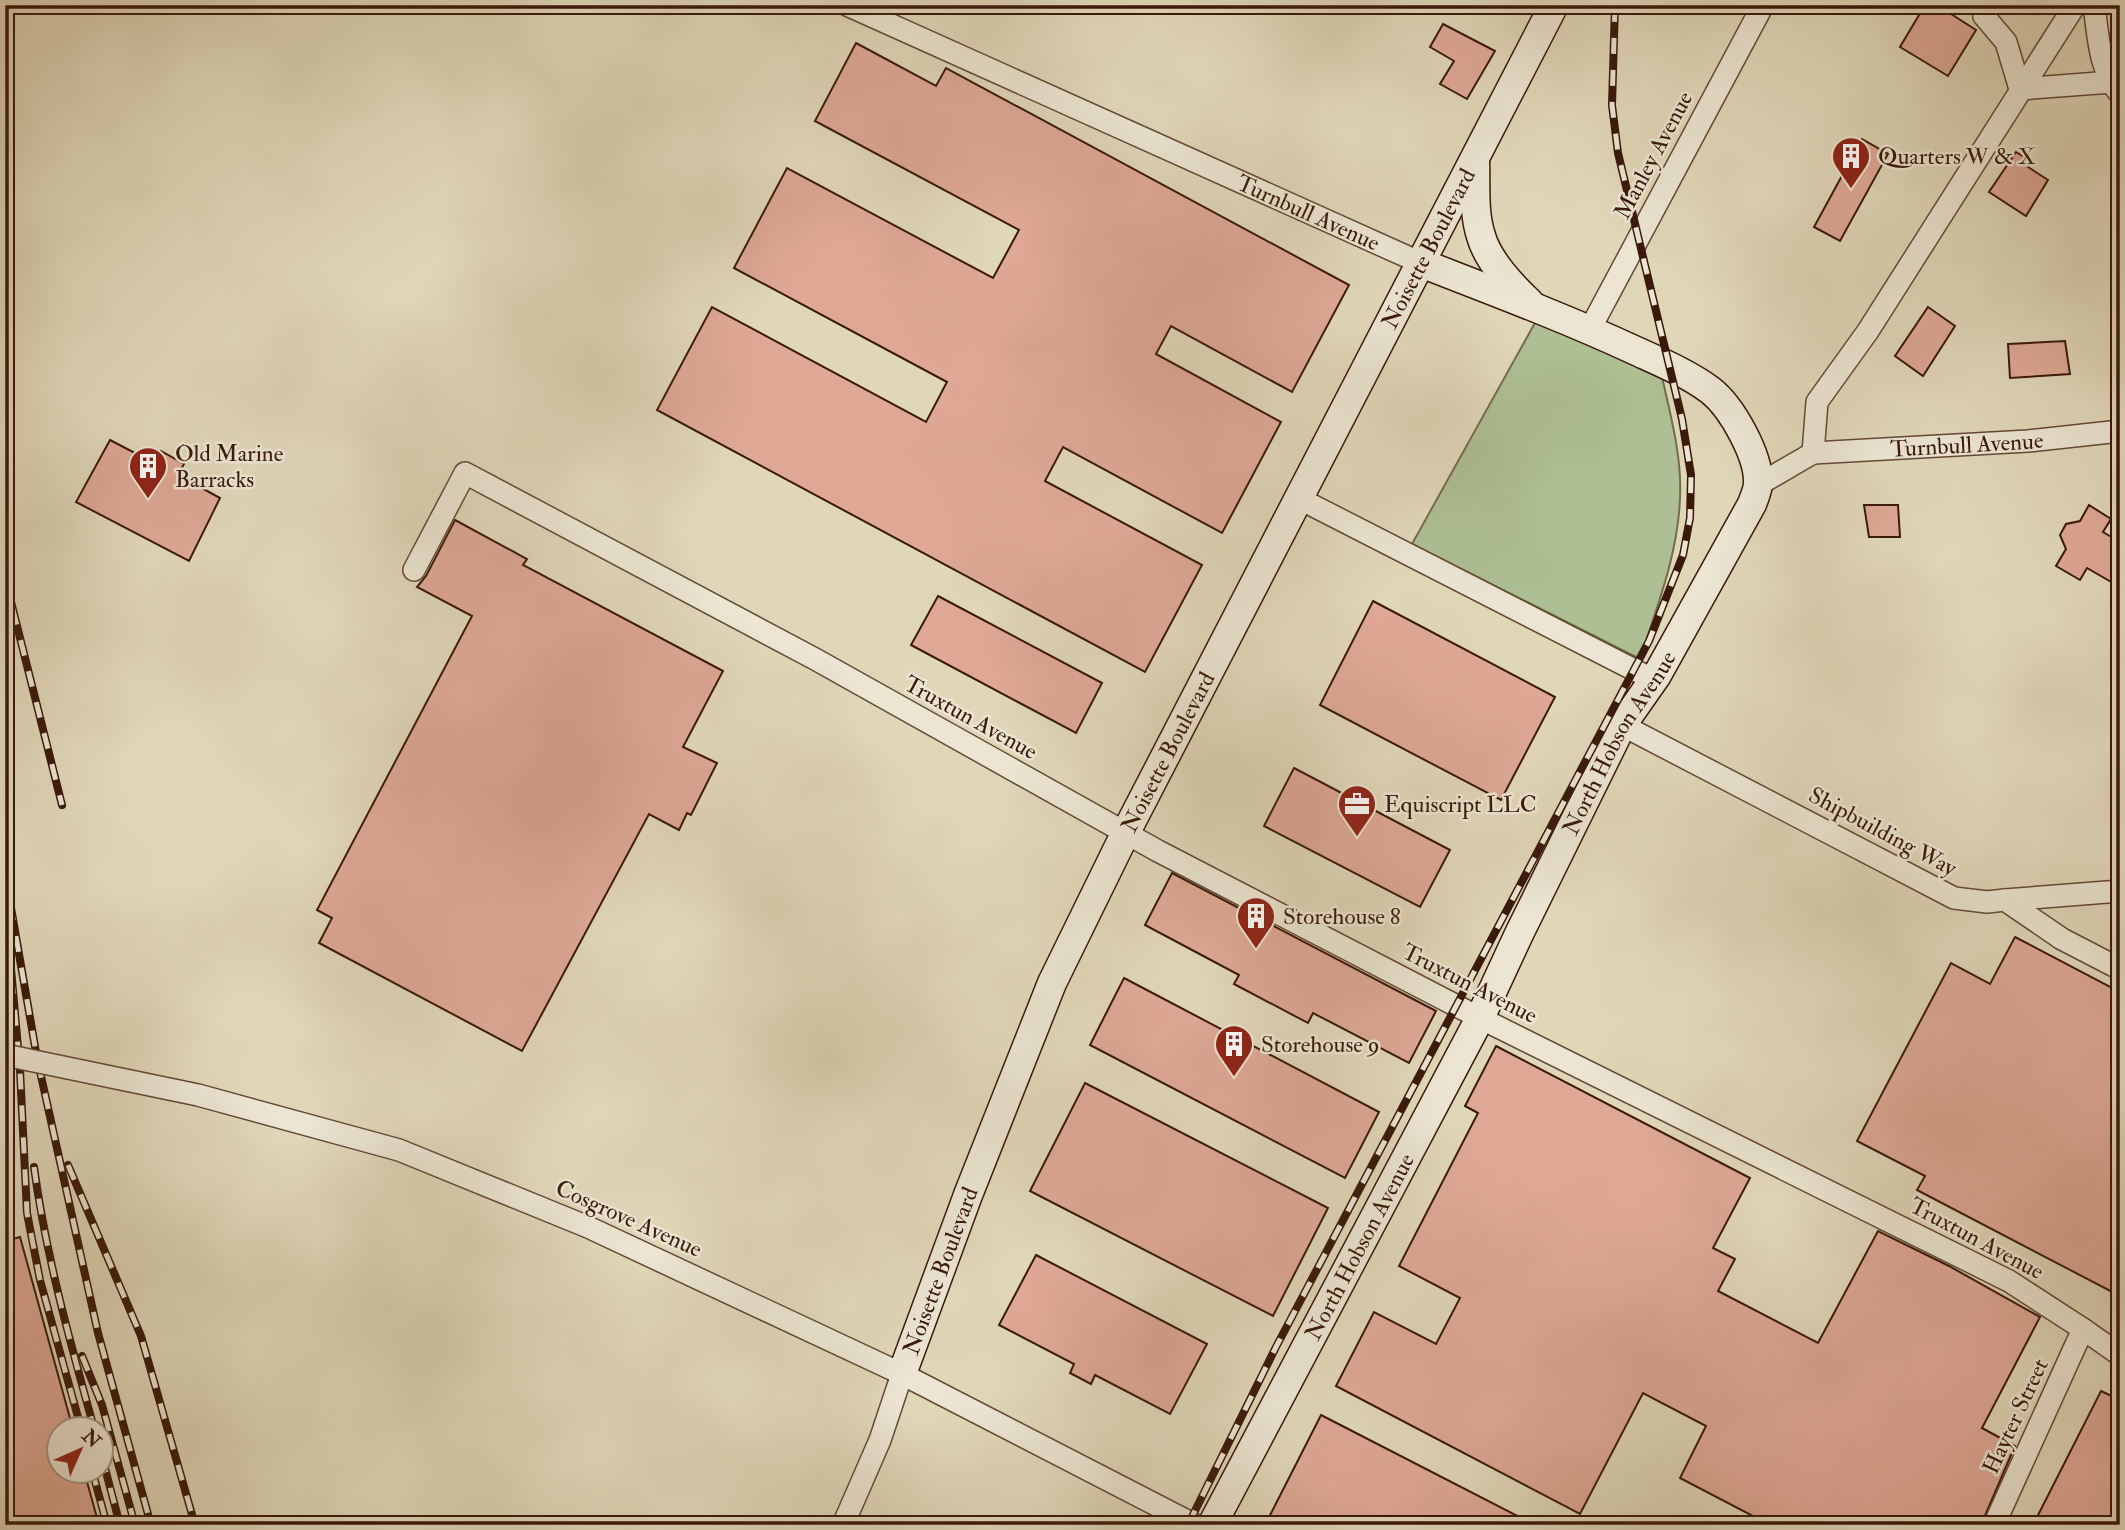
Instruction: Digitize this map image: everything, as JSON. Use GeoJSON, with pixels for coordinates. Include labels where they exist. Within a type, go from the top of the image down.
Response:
{"type":"FeatureCollection","features":[{"type":"Feature","properties":{"kind":"street","name":"Turnbull Avenue"},"geometry":{"type":"LineString","coordinates":[[847,5],[1421,263],[1590,330],[1685,375],[1712,391],[1730,412],[1755,461],[1758,485]]}},
{"type":"Feature","properties":{"kind":"street","name":"Noisette Boulevard"},"geometry":{"type":"LineString","coordinates":[[843,1525],[880,1440],[972,1185],[1052,983],[1125,834],[1554,5]]}},
{"type":"Feature","properties":{"kind":"street","name":"Manley Avenue"},"geometry":{"type":"LineString","coordinates":[[1590,330],[1763,5]]}},
{"type":"Feature","properties":{"kind":"street"},"geometry":{"type":"LineString","coordinates":[[1990,5],[1984,16],[2006,43],[2020,89]]}},
{"type":"Feature","properties":{"kind":"street"},"geometry":{"type":"LineString","coordinates":[[1758,485],[1813,453],[1817,402],[1868,331],[2075,5]]}},
{"type":"Feature","properties":{"kind":"street"},"geometry":{"type":"LineString","coordinates":[[2020,89],[2116,88],[2098,42],[2094,5]]}},
{"type":"Feature","properties":{"kind":"street"},"geometry":{"type":"LineString","coordinates":[[1475,159],[1480,236],[1490,257],[1516,290],[1536,308]]}},
{"type":"Feature","properties":{"kind":"street","name":"Turnbull Avenue"},"geometry":{"type":"LineString","coordinates":[[1813,453],[2028,441],[2120,431]]}},
{"type":"Feature","properties":{"kind":"street","name":"Truxtun Avenue"},"geometry":{"type":"LineString","coordinates":[[414,570],[465,473],[815,659],[1125,834],[1480,1018],[2009,1281],[2120,1355]]}},
{"type":"Feature","properties":{"kind":"street","name":"North Hobson Avenue"},"geometry":{"type":"LineString","coordinates":[[1212,1525],[1480,1018],[1622,725],[1654,680],[1752,504],[1758,485]]}},
{"type":"Feature","properties":{"kind":"street"},"geometry":{"type":"LineString","coordinates":[[1300,499],[1654,680]]}},
{"type":"Feature","properties":{"kind":"street","name":"Shipbuilding Way"},"geometry":{"type":"LineString","coordinates":[[1622,725],[1954,898],[1987,902],[2120,891]]}},
{"type":"Feature","properties":{"kind":"street"},"geometry":{"type":"LineString","coordinates":[[2005,900],[2062,939],[2120,969]]}},
{"type":"Feature","properties":{"kind":"street","name":"Cosgrove Avenue"},"geometry":{"type":"LineString","coordinates":[[5,1055],[198,1095],[399,1150],[588,1227],[902,1374],[1195,1525]]}},
{"type":"Feature","properties":{"kind":"street","name":"Hayter Street"},"geometry":{"type":"LineString","coordinates":[[1994,1525],[2083,1329]]}},
{"type":"Feature","properties":{"kind":"green space"},"geometry":{"type":"Polygon","coordinates":[[[1536,321],[1662,377],[1678,452],[1680,498],[1666,580],[1640,659],[1412,544],[1536,321]]]}},
{"type":"Feature","properties":{"kind":"building"},"geometry":{"type":"Polygon","coordinates":[[[1925,5],[1937,5],[1976,30],[1948,76],[1900,47],[1925,5]]]}},
{"type":"Feature","properties":{"kind":"building"},"geometry":{"type":"Polygon","coordinates":[[[1443,24],[1495,51],[1467,99],[1440,84],[1454,61],[1430,47],[1443,24]]]}},
{"type":"Feature","properties":{"kind":"building"},"geometry":{"type":"Polygon","coordinates":[[[856,43],[936,86],[946,68],[1349,285],[1292,392],[1171,326],[1156,354],[1281,422],[1222,533],[1063,447],[1045,481],[1202,565],[1145,672],[657,410],[712,307],[926,422],[947,382],[734,268],[787,168],[993,278],[1019,230],[815,121],[856,43]]]}},
{"type":"Feature","properties":{"kind":"building","name":"Quarters W & X"},"geometry":{"type":"Polygon","coordinates":[[[1862,139],[1888,154],[1840,241],[1814,227],[1862,139]]]}},
{"type":"Feature","properties":{"kind":"building"},"geometry":{"type":"Polygon","coordinates":[[[2016,152],[2031,161],[2028,167],[2048,180],[2026,216],[1989,192],[2016,152]]]}},
{"type":"Feature","properties":{"kind":"building"},"geometry":{"type":"Polygon","coordinates":[[[1928,307],[1955,326],[1923,376],[1895,356],[1928,307]]]}},
{"type":"Feature","properties":{"kind":"building"},"geometry":{"type":"Polygon","coordinates":[[[2065,341],[2070,374],[2010,378],[2008,344],[2065,341]]]}},
{"type":"Feature","properties":{"kind":"building","name":"Old Marine Barracks"},"geometry":{"type":"Polygon","coordinates":[[[110,440],[154,463],[161,451],[184,464],[178,475],[220,498],[189,561],[76,502],[110,440]]]}},
{"type":"Feature","properties":{"kind":"building"},"geometry":{"type":"Polygon","coordinates":[[[1864,505],[1898,505],[1900,537],[1869,537],[1864,505]]]}},
{"type":"Feature","properties":{"kind":"building"},"geometry":{"type":"Polygon","coordinates":[[[2089,505],[2111,519],[2103,532],[2120,542],[2120,587],[2087,568],[2080,580],[2056,566],[2066,549],[2060,535],[2066,524],[2080,521],[2089,505]]]}},
{"type":"Feature","properties":{"kind":"building"},"geometry":{"type":"Polygon","coordinates":[[[455,520],[527,559],[523,565],[723,671],[683,747],[717,763],[691,815],[687,813],[679,830],[649,814],[522,1051],[319,943],[332,918],[317,910],[472,616],[417,587],[426,576],[455,520]]]}},
{"type":"Feature","properties":{"kind":"building"},"geometry":{"type":"Polygon","coordinates":[[[938,596],[1102,683],[1076,733],[911,645],[938,596]]]}},
{"type":"Feature","properties":{"kind":"building"},"geometry":{"type":"Polygon","coordinates":[[[1373,601],[1555,697],[1501,800],[1320,705],[1373,601]]]}},
{"type":"Feature","properties":{"kind":"building","name":"Equiscript LLC"},"geometry":{"type":"Polygon","coordinates":[[[1294,768],[1450,850],[1420,907],[1264,826],[1294,768]]]}},
{"type":"Feature","properties":{"kind":"building","name":"Storehouse 8"},"geometry":{"type":"Polygon","coordinates":[[[1172,873],[1436,1011],[1409,1063],[1313,1013],[1308,1023],[1234,984],[1239,975],[1145,925],[1172,873]]]}},
{"type":"Feature","properties":{"kind":"building"},"geometry":{"type":"Polygon","coordinates":[[[2015,937],[2120,992],[2120,1296],[1917,1190],[1925,1176],[1857,1141],[1951,963],[1990,984],[2015,937]]]}},
{"type":"Feature","properties":{"kind":"building","name":"Storehouse 9"},"geometry":{"type":"Polygon","coordinates":[[[1124,978],[1379,1112],[1345,1178],[1090,1045],[1124,978]]]}},
{"type":"Feature","properties":{"kind":"building"},"geometry":{"type":"Polygon","coordinates":[[[1496,1046],[1750,1178],[1713,1248],[1735,1259],[1718,1291],[1818,1343],[1878,1231],[1949,1266],[2040,1317],[1982,1428],[2015,1446],[1981,1525],[1770,1525],[1680,1478],[1706,1426],[1643,1393],[1580,1514],[1336,1386],[1374,1312],[1436,1344],[1460,1298],[1399,1266],[1478,1113],[1465,1106],[1496,1046]]]}},
{"type":"Feature","properties":{"kind":"building"},"geometry":{"type":"Polygon","coordinates":[[[1085,1083],[1328,1208],[1273,1316],[1030,1191],[1085,1083]]]}},
{"type":"Feature","properties":{"kind":"building"},"geometry":{"type":"Polygon","coordinates":[[[20,1237],[69,1414],[46,1414],[46,1484],[88,1484],[99,1525],[5,1525],[5,1241],[20,1237]]]}},
{"type":"Feature","properties":{"kind":"building"},"geometry":{"type":"Polygon","coordinates":[[[1036,1255],[1207,1344],[1170,1414],[1095,1375],[1091,1384],[1070,1373],[1074,1364],[999,1325],[1036,1255]]]}},
{"type":"Feature","properties":{"kind":"building"},"geometry":{"type":"Polygon","coordinates":[[[2101,1391],[2120,1400],[2120,1525],[2033,1525],[2101,1391]]]}},
{"type":"Feature","properties":{"kind":"building"},"geometry":{"type":"Polygon","coordinates":[[[1321,1415],[1535,1525],[1265,1525],[1321,1415]]]}},
{"type":"Feature","properties":{"kind":"railway"},"geometry":{"type":"LineString","coordinates":[[1188,1525],[1276,1347],[1649,641],[1683,555],[1690,518],[1691,475],[1682,419],[1618,153],[1612,105],[1615,5]]}},
{"type":"Feature","properties":{"kind":"railway"},"geometry":{"type":"LineString","coordinates":[[5,578],[62,805]]}},
{"type":"Feature","properties":{"kind":"railway"},"geometry":{"type":"LineString","coordinates":[[5,625],[8,637]]}},
{"type":"Feature","properties":{"kind":"railway"},"geometry":{"type":"LineString","coordinates":[[5,873],[37,1058],[98,1333],[151,1525]]}},
{"type":"Feature","properties":{"kind":"railway"},"geometry":{"type":"LineString","coordinates":[[9,946],[20,1070],[27,1213],[40,1280],[77,1414]]}},
{"type":"Feature","properties":{"kind":"railway"},"geometry":{"type":"LineString","coordinates":[[68,1165],[141,1336],[195,1525]]}},
{"type":"Feature","properties":{"kind":"railway"},"geometry":{"type":"LineString","coordinates":[[34,1167],[52,1266],[90,1414]]}},
{"type":"Feature","properties":{"kind":"railway"},"geometry":{"type":"LineString","coordinates":[[82,1356],[102,1405],[135,1525]]}},
{"type":"Feature","properties":{"kind":"railway"},"geometry":{"type":"LineString","coordinates":[[96,1484],[107,1525]]}},
{"type":"Feature","properties":{"kind":"railway"},"geometry":{"type":"LineString","coordinates":[[109,1484],[120,1525]]}},
{"type":"Feature","properties":{"kind":"place","name":"Quarters W & X"},"geometry":{"type":"Point","coordinates":[1851,190]}},
{"type":"Feature","properties":{"kind":"place","name":"Old Marine Barracks"},"geometry":{"type":"Point","coordinates":[148,500]}},
{"type":"Feature","properties":{"kind":"place","name":"Equiscript LLC"},"geometry":{"type":"Point","coordinates":[1357,838]}},
{"type":"Feature","properties":{"kind":"place","name":"Storehouse 8"},"geometry":{"type":"Point","coordinates":[1256,950]}},
{"type":"Feature","properties":{"kind":"place","name":"Storehouse 9"},"geometry":{"type":"Point","coordinates":[1234,1078]}}]}
